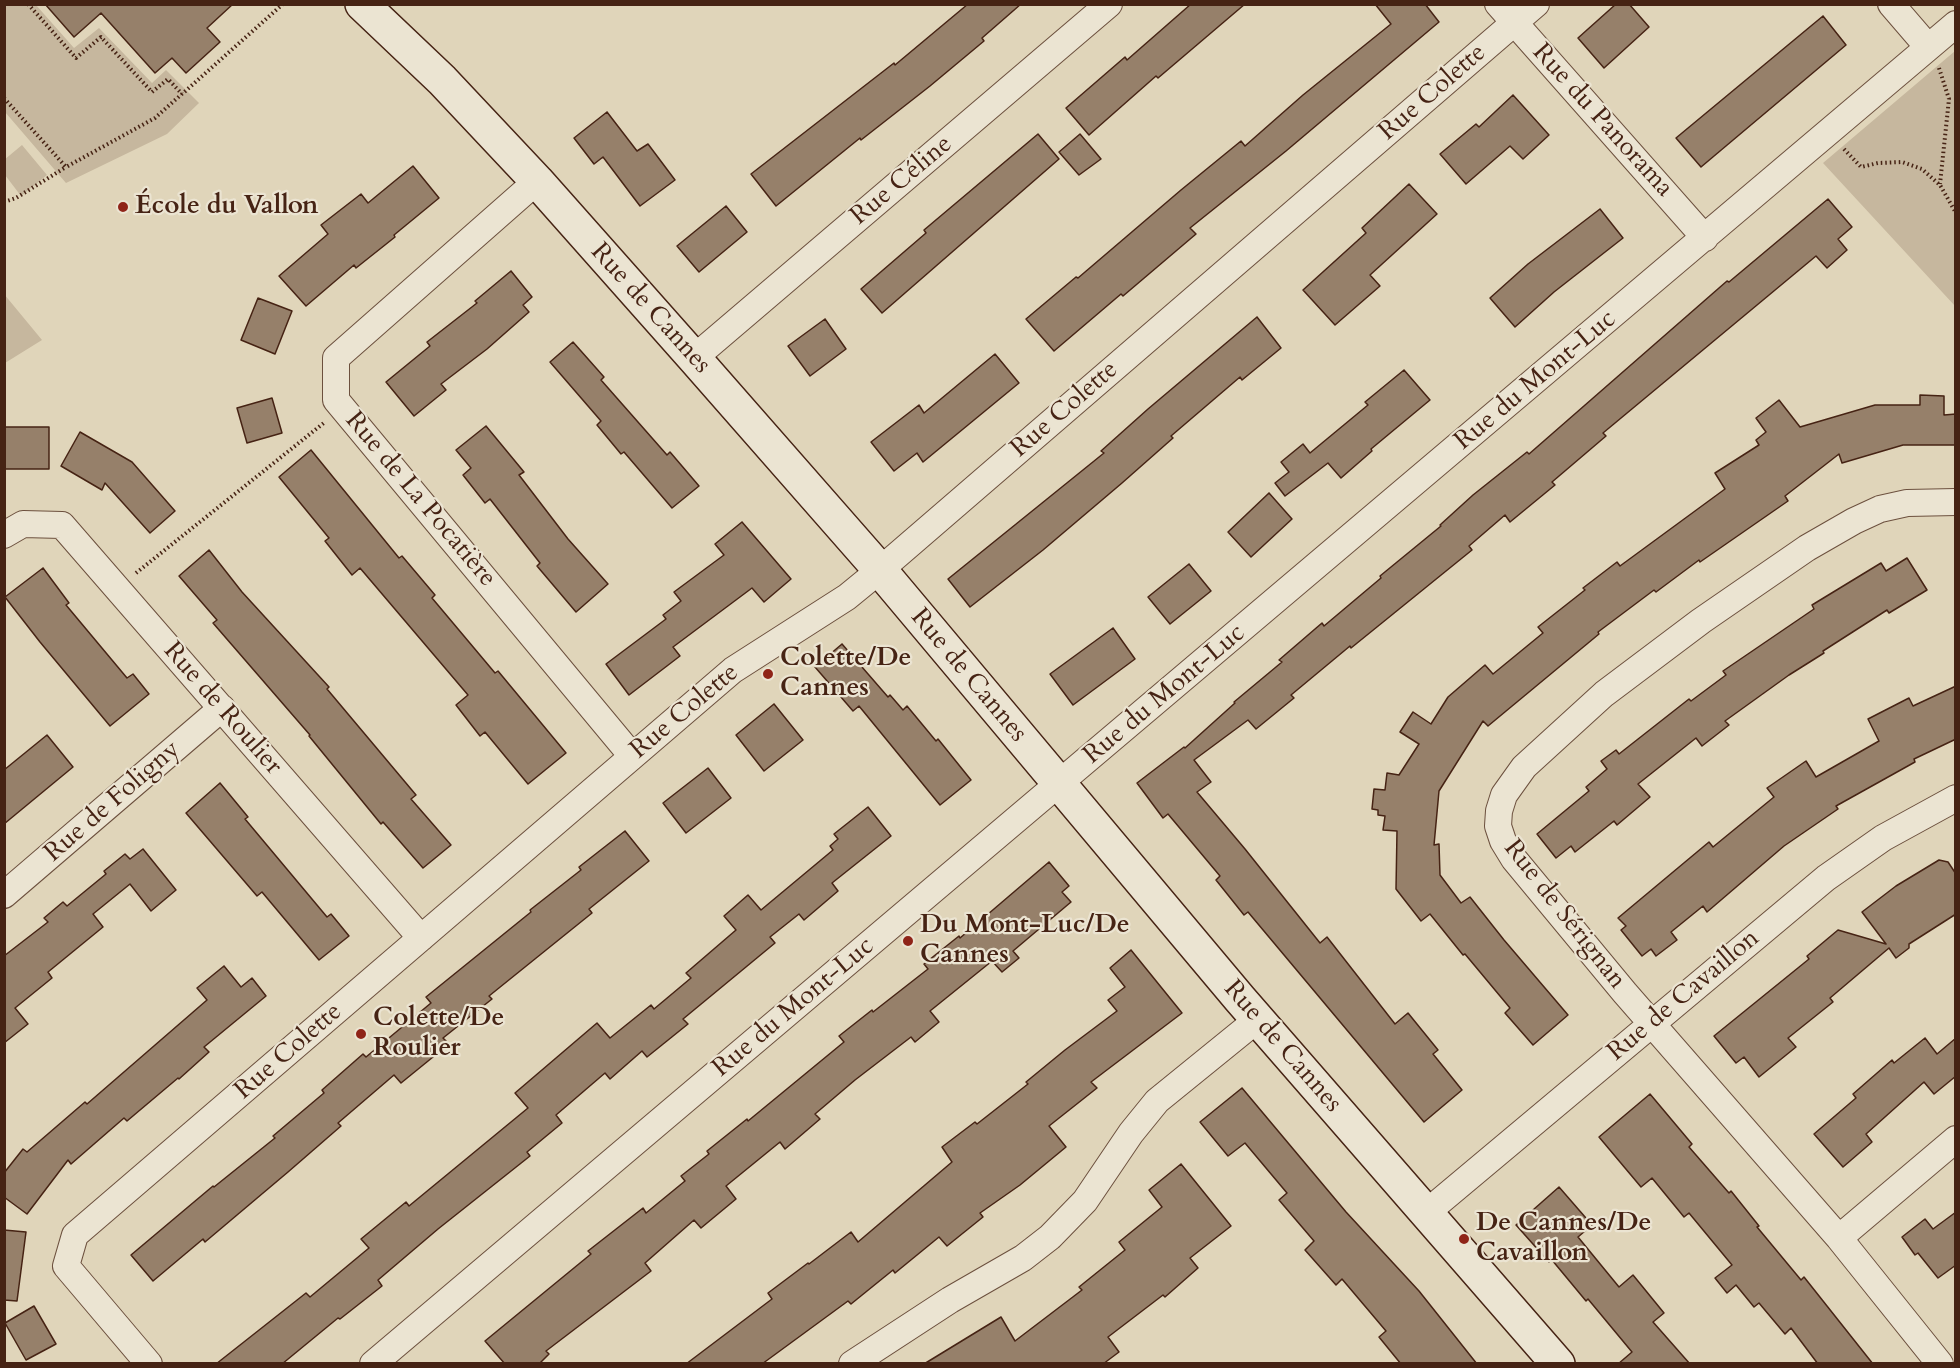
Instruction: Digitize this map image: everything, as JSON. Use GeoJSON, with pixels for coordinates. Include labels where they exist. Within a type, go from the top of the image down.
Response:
{"type":"FeatureCollection","features":[{"type":"Feature","properties":{"kind":"street","name":"Rue de Cannes"},"geometry":{"type":"LineString","coordinates":[[362,4],[434,73],[537,182],[694,358],[880,570],[1258,1019],[1558,1364]]}},
{"type":"Feature","properties":{"kind":"street","name":"Rue Céline"},"geometry":{"type":"LineString","coordinates":[[694,358],[1109,4]]}},
{"type":"Feature","properties":{"kind":"street","name":"Rue Colette"},"geometry":{"type":"LineString","coordinates":[[149,1364],[66,1266],[75,1235],[733,670],[847,597],[880,570],[1507,14],[1536,4]]}},
{"type":"Feature","properties":{"kind":"street"},"geometry":{"type":"LineString","coordinates":[[1891,4],[1928,48]]}},
{"type":"Feature","properties":{"kind":"street","name":"Rue du Panorama"},"geometry":{"type":"LineString","coordinates":[[1507,14],[1705,238]]}},
{"type":"Feature","properties":{"kind":"street","name":"Rue du Mont-Luc"},"geometry":{"type":"LineString","coordinates":[[373,1364],[1956,24]]}},
{"type":"Feature","properties":{"kind":"street","name":"Rue de La Pocatière"},"geometry":{"type":"LineString","coordinates":[[537,182],[336,358],[336,400],[632,756]]}},
{"type":"Feature","properties":{"kind":"street","name":"Rue de Sérignan"},"geometry":{"type":"LineString","coordinates":[[1940,1364],[1839,1238],[1650,1024],[1514,859],[1503,841],[1498,825],[1504,795],[1524,767],[1604,694],[1701,621],[1807,548],[1854,521],[1880,509],[1907,503],[1956,502]]}},
{"type":"Feature","properties":{"kind":"street","name":"Rue de Roulier"},"geometry":{"type":"LineString","coordinates":[[4,534],[23,524],[62,525],[421,939]]}},
{"type":"Feature","properties":{"kind":"street","name":"Rue de Foligny"},"geometry":{"type":"LineString","coordinates":[[4,895],[222,708]]}},
{"type":"Feature","properties":{"kind":"street","name":"Rue de Cavaillon"},"geometry":{"type":"LineString","coordinates":[[1426,1213],[1826,878],[1883,838],[1956,798]]}},
{"type":"Feature","properties":{"kind":"street"},"geometry":{"type":"LineString","coordinates":[[852,1364],[950,1300],[1013,1265],[1050,1237],[1085,1201],[1131,1133],[1157,1101],[1258,1019]]}},
{"type":"Feature","properties":{"kind":"street"},"geometry":{"type":"LineString","coordinates":[[1839,1238],[1956,1139]]}},
{"type":"Feature","properties":{"kind":"path"},"geometry":{"type":"LineString","coordinates":[[28,4],[76,58],[101,37],[152,92],[168,78],[182,94]]}},
{"type":"Feature","properties":{"kind":"path"},"geometry":{"type":"LineString","coordinates":[[4,202],[24,194],[66,167],[155,118],[283,4]]}},
{"type":"Feature","properties":{"kind":"path"},"geometry":{"type":"LineString","coordinates":[[1928,48],[1942,73],[1949,99],[1940,185]]}},
{"type":"Feature","properties":{"kind":"path"},"geometry":{"type":"LineString","coordinates":[[4,98],[66,167]]}},
{"type":"Feature","properties":{"kind":"path"},"geometry":{"type":"LineString","coordinates":[[1949,99],[1956,99]]}},
{"type":"Feature","properties":{"kind":"path"},"geometry":{"type":"LineString","coordinates":[[1829,133],[1862,167],[1878,163],[1902,162],[1922,169],[1940,185],[1956,213]]}},
{"type":"Feature","properties":{"kind":"path"},"geometry":{"type":"LineString","coordinates":[[117,588],[343,407]]}},
{"type":"Feature","properties":{"kind":"shaded area"},"geometry":{"type":"Polygon","coordinates":[[[4,5],[36,5],[74,48],[99,28],[152,83],[166,70],[199,103],[167,134],[66,183],[5,112],[4,5]]]}},
{"type":"Feature","properties":{"kind":"shaded area"},"geometry":{"type":"Polygon","coordinates":[[[1955,51],[1955,306],[1823,163],[1955,51]]]}},
{"type":"Feature","properties":{"kind":"shaded area"},"geometry":{"type":"Polygon","coordinates":[[[22,145],[47,175],[21,196],[5,175],[4,160],[22,145]]]}},
{"type":"Feature","properties":{"kind":"shaded area"},"geometry":{"type":"Polygon","coordinates":[[[4,294],[42,340],[5,363],[4,363],[4,294]]]}},
{"type":"Feature","properties":{"kind":"building"},"geometry":{"type":"Polygon","coordinates":[[[45,4],[233,4],[207,28],[220,42],[186,73],[172,58],[155,73],[101,13],[74,37],[45,4]]]}},
{"type":"Feature","properties":{"kind":"building"},"geometry":{"type":"Polygon","coordinates":[[[968,4],[1021,4],[982,38],[984,41],[930,86],[861,140],[860,138],[776,206],[751,174],[894,63],[895,65],[968,4]]]}},
{"type":"Feature","properties":{"kind":"building"},"geometry":{"type":"Polygon","coordinates":[[[1191,4],[1245,4],[1158,78],[1156,76],[1089,135],[1066,108],[1125,57],[1127,60],[1191,4]]]}},
{"type":"Feature","properties":{"kind":"building"},"geometry":{"type":"Polygon","coordinates":[[[1375,4],[1425,4],[1439,22],[1286,151],[1190,228],[1196,234],[1054,351],[1026,319],[1241,141],[1245,146],[1303,95],[1391,24],[1375,4]]]}},
{"type":"Feature","properties":{"kind":"building"},"geometry":{"type":"Polygon","coordinates":[[[1616,4],[1629,4],[1649,27],[1604,68],[1578,38],[1616,4]]]}},
{"type":"Feature","properties":{"kind":"building"},"geometry":{"type":"Polygon","coordinates":[[[1823,16],[1846,45],[1701,167],[1676,138],[1823,16]]]}},
{"type":"Feature","properties":{"kind":"building"},"geometry":{"type":"Polygon","coordinates":[[[1513,95],[1549,135],[1523,159],[1510,146],[1466,184],[1440,154],[1476,124],[1479,127],[1513,95]]]}},
{"type":"Feature","properties":{"kind":"building"},"geometry":{"type":"Polygon","coordinates":[[[607,112],[637,151],[648,144],[675,180],[640,206],[603,157],[594,164],[574,138],[607,112]]]}},
{"type":"Feature","properties":{"kind":"building"},"geometry":{"type":"Polygon","coordinates":[[[1038,134],[1059,159],[882,313],[861,289],[926,233],[924,230],[1038,134]]]}},
{"type":"Feature","properties":{"kind":"building"},"geometry":{"type":"Polygon","coordinates":[[[1080,134],[1101,159],[1079,175],[1059,152],[1080,134]]]}},
{"type":"Feature","properties":{"kind":"building"},"geometry":{"type":"Polygon","coordinates":[[[413,166],[439,198],[394,235],[395,237],[356,268],[354,265],[306,306],[279,276],[328,234],[321,225],[361,194],[368,203],[413,166]]]}},
{"type":"Feature","properties":{"kind":"building"},"geometry":{"type":"Polygon","coordinates":[[[1409,184],[1437,214],[1370,275],[1380,286],[1335,325],[1303,290],[1366,233],[1362,228],[1409,184]]]}},
{"type":"Feature","properties":{"kind":"building"},"geometry":{"type":"Polygon","coordinates":[[[1828,199],[1852,227],[1838,239],[1847,250],[1827,268],[1816,256],[1603,433],[1606,436],[1552,482],[1555,485],[1510,522],[1505,515],[1469,546],[1472,550],[1351,648],[1350,646],[1291,695],[1294,698],[1256,729],[1248,720],[1194,760],[1211,782],[1197,792],[1320,943],[1327,937],[1395,1024],[1408,1013],[1438,1050],[1433,1054],[1462,1090],[1424,1122],[1248,912],[1244,915],[1216,880],[1220,876],[1168,814],[1163,818],[1137,783],[1185,748],[1234,702],[1282,662],[1279,660],[1322,623],[1324,626],[1441,526],[1473,495],[1527,452],[1529,454],[1727,281],[1729,282],[1828,199]]]}},
{"type":"Feature","properties":{"kind":"building"},"geometry":{"type":"Polygon","coordinates":[[[726,206],[747,232],[699,272],[677,246],[726,206]]]}},
{"type":"Feature","properties":{"kind":"building"},"geometry":{"type":"Polygon","coordinates":[[[1600,209],[1623,238],[1554,292],[1515,327],[1490,298],[1528,264],[1600,209]]]}},
{"type":"Feature","properties":{"kind":"building"},"geometry":{"type":"Polygon","coordinates":[[[511,271],[532,297],[523,305],[529,312],[487,349],[441,384],[446,390],[414,416],[386,382],[430,346],[427,342],[477,303],[475,301],[511,271]]]}},
{"type":"Feature","properties":{"kind":"building"},"geometry":{"type":"Polygon","coordinates":[[[258,298],[292,311],[275,354],[241,340],[258,298]]]}},
{"type":"Feature","properties":{"kind":"building"},"geometry":{"type":"Polygon","coordinates":[[[1257,317],[1281,348],[1242,380],[1240,377],[1171,436],[1173,438],[1122,483],[1043,550],[970,607],[948,579],[1104,453],[1101,451],[1148,409],[1257,317]]]}},
{"type":"Feature","properties":{"kind":"building"},"geometry":{"type":"Polygon","coordinates":[[[825,319],[846,349],[810,376],[788,346],[825,319]]]}},
{"type":"Feature","properties":{"kind":"building"},"geometry":{"type":"Polygon","coordinates":[[[573,342],[604,377],[601,380],[667,455],[670,452],[699,486],[672,508],[624,452],[621,454],[597,425],[601,421],[550,362],[573,342]]]}},
{"type":"Feature","properties":{"kind":"building"},"geometry":{"type":"Polygon","coordinates":[[[995,354],[1019,383],[923,462],[917,453],[894,471],[871,442],[919,405],[924,413],[995,354]]]}},
{"type":"Feature","properties":{"kind":"building"},"geometry":{"type":"Polygon","coordinates":[[[1404,370],[1430,400],[1371,449],[1372,451],[1341,478],[1328,463],[1285,496],[1275,483],[1289,472],[1281,462],[1303,444],[1310,453],[1368,405],[1365,402],[1404,370]]]}},
{"type":"Feature","properties":{"kind":"building"},"geometry":{"type":"Polygon","coordinates":[[[1920,395],[1944,396],[1944,415],[1956,414],[1956,445],[1903,445],[1842,463],[1839,454],[1785,496],[1788,501],[1700,562],[1699,560],[1656,592],[1654,590],[1598,632],[1599,634],[1488,726],[1483,721],[1439,791],[1434,845],[1439,844],[1440,875],[1461,903],[1470,897],[1568,1015],[1533,1045],[1505,1013],[1510,1008],[1430,914],[1421,921],[1396,889],[1397,831],[1383,830],[1385,816],[1378,815],[1378,810],[1372,809],[1374,789],[1385,790],[1387,773],[1399,775],[1419,744],[1400,732],[1413,712],[1431,724],[1448,697],[1485,665],[1493,674],[1543,633],[1538,627],[1585,590],[1583,588],[1617,562],[1620,566],[1725,489],[1715,473],[1759,445],[1756,440],[1766,432],[1756,418],[1779,400],[1800,427],[1875,405],[1920,405],[1920,395]]]}},
{"type":"Feature","properties":{"kind":"building"},"geometry":{"type":"Polygon","coordinates":[[[272,398],[282,433],[247,443],[237,408],[272,398]]]}},
{"type":"Feature","properties":{"kind":"building"},"geometry":{"type":"Polygon","coordinates":[[[486,426],[524,472],[519,475],[568,539],[608,584],[576,612],[537,566],[540,563],[490,499],[485,503],[463,475],[471,468],[456,450],[486,426]]]}},
{"type":"Feature","properties":{"kind":"building"},"geometry":{"type":"Polygon","coordinates":[[[5,427],[49,427],[49,469],[5,469],[5,427]]]}},
{"type":"Feature","properties":{"kind":"building"},"geometry":{"type":"Polygon","coordinates":[[[80,432],[132,462],[175,511],[150,533],[105,483],[102,490],[61,466],[80,432]]]}},
{"type":"Feature","properties":{"kind":"building"},"geometry":{"type":"Polygon","coordinates":[[[311,450],[399,558],[402,556],[435,595],[432,598],[495,673],[498,671],[566,753],[528,784],[485,732],[480,736],[456,705],[468,695],[360,568],[352,575],[325,541],[329,538],[279,477],[311,450]]]}},
{"type":"Feature","properties":{"kind":"building"},"geometry":{"type":"Polygon","coordinates":[[[1269,493],[1292,519],[1251,557],[1228,532],[1269,493]]]}},
{"type":"Feature","properties":{"kind":"building"},"geometry":{"type":"Polygon","coordinates":[[[742,522],[791,579],[764,602],[752,588],[673,647],[680,656],[629,695],[606,664],[666,619],[663,615],[681,601],[674,592],[724,555],[715,544],[742,522]]]}},
{"type":"Feature","properties":{"kind":"building"},"geometry":{"type":"Polygon","coordinates":[[[209,550],[242,592],[329,687],[327,689],[416,795],[411,799],[451,845],[423,868],[383,822],[381,824],[310,735],[213,623],[217,620],[179,576],[209,550]]]}},
{"type":"Feature","properties":{"kind":"building"},"geometry":{"type":"Polygon","coordinates":[[[1907,558],[1927,590],[1889,613],[1887,610],[1823,651],[1824,653],[1725,721],[1729,725],[1702,746],[1696,738],[1638,784],[1650,797],[1617,825],[1614,821],[1575,852],[1571,846],[1556,858],[1537,834],[1589,791],[1586,787],[1607,769],[1601,761],[1616,750],[1619,754],[1689,699],[1691,701],[1726,675],[1723,671],[1814,609],[1812,605],[1881,563],[1886,571],[1907,558]]]}},
{"type":"Feature","properties":{"kind":"building"},"geometry":{"type":"Polygon","coordinates":[[[1189,564],[1211,591],[1170,624],[1148,597],[1189,564]]]}},
{"type":"Feature","properties":{"kind":"building"},"geometry":{"type":"Polygon","coordinates":[[[43,568],[69,603],[66,605],[127,678],[133,674],[149,694],[110,726],[5,597],[43,568]]]}},
{"type":"Feature","properties":{"kind":"building"},"geometry":{"type":"Polygon","coordinates":[[[1113,628],[1135,659],[1073,705],[1050,674],[1113,628]]]}},
{"type":"Feature","properties":{"kind":"building"},"geometry":{"type":"Polygon","coordinates":[[[842,644],[888,697],[890,695],[903,710],[907,706],[936,741],[938,739],[971,780],[940,805],[859,706],[853,711],[815,667],[842,644]]]}},
{"type":"Feature","properties":{"kind":"building"},"geometry":{"type":"Polygon","coordinates":[[[1956,686],[1956,739],[1914,759],[1915,762],[1836,806],[1838,809],[1784,846],[1707,912],[1703,906],[1671,932],[1677,940],[1656,956],[1651,949],[1642,956],[1621,930],[1626,926],[1618,918],[1709,842],[1713,847],[1774,797],[1767,788],[1806,761],[1816,777],[1879,741],[1868,719],[1909,698],[1913,706],[1956,686]]]}},
{"type":"Feature","properties":{"kind":"building"},"geometry":{"type":"Polygon","coordinates":[[[774,704],[803,740],[764,771],[736,735],[774,704]]]}},
{"type":"Feature","properties":{"kind":"building"},"geometry":{"type":"Polygon","coordinates":[[[47,735],[73,767],[4,824],[4,770],[47,735]]]}},
{"type":"Feature","properties":{"kind":"building"},"geometry":{"type":"Polygon","coordinates":[[[708,768],[731,798],[686,833],[663,803],[708,768]]]}},
{"type":"Feature","properties":{"kind":"building"},"geometry":{"type":"Polygon","coordinates":[[[220,783],[248,817],[245,819],[327,917],[331,914],[349,936],[319,960],[262,892],[257,896],[186,813],[220,783]]]}},
{"type":"Feature","properties":{"kind":"building"},"geometry":{"type":"Polygon","coordinates":[[[868,807],[891,836],[832,883],[838,891],[804,920],[799,914],[770,937],[775,943],[683,1019],[688,1024],[647,1057],[642,1051],[610,1079],[605,1073],[556,1115],[562,1123],[527,1152],[530,1156],[378,1280],[382,1286],[340,1319],[338,1318],[282,1364],[216,1364],[306,1293],[310,1297],[369,1248],[361,1239],[406,1202],[409,1206],[528,1108],[515,1093],[597,1023],[610,1038],[651,1005],[654,1009],[691,978],[686,973],[736,930],[724,916],[748,895],[761,910],[833,850],[830,846],[838,839],[834,834],[868,807]]]}},
{"type":"Feature","properties":{"kind":"building"},"geometry":{"type":"Polygon","coordinates":[[[625,831],[649,861],[589,909],[592,913],[489,996],[492,999],[443,1038],[449,1044],[401,1083],[394,1075],[338,1123],[341,1126],[288,1172],[205,1242],[203,1239],[153,1281],[131,1255],[213,1186],[275,1138],[273,1136],[324,1093],[322,1090],[363,1054],[366,1057],[431,1003],[426,997],[531,912],[530,910],[581,870],[579,867],[625,831]]]}},
{"type":"Feature","properties":{"kind":"building"},"geometry":{"type":"Polygon","coordinates":[[[143,849],[176,890],[151,911],[130,884],[93,914],[103,927],[48,972],[52,978],[15,1008],[28,1024],[4,1043],[4,956],[48,922],[44,918],[63,902],[67,906],[106,874],[104,871],[125,854],[130,859],[143,849]]]}},
{"type":"Feature","properties":{"kind":"building"},"geometry":{"type":"Polygon","coordinates":[[[1939,860],[1948,862],[1956,874],[1956,914],[1909,944],[1909,948],[1896,958],[1889,948],[1830,998],[1833,1002],[1788,1038],[1796,1047],[1759,1077],[1744,1057],[1736,1063],[1714,1036],[1809,959],[1807,956],[1838,930],[1886,944],[1862,912],[1896,886],[1939,860]]]}},
{"type":"Feature","properties":{"kind":"building"},"geometry":{"type":"Polygon","coordinates":[[[1049,862],[1069,886],[1062,892],[1071,902],[1013,951],[1019,958],[1002,972],[992,961],[930,1011],[939,1022],[915,1042],[911,1037],[855,1080],[815,1114],[820,1119],[785,1149],[780,1142],[726,1186],[736,1199],[701,1228],[694,1220],[645,1263],[651,1271],[546,1351],[549,1354],[539,1364],[505,1364],[485,1341],[591,1254],[588,1251],[643,1208],[646,1213],[685,1181],[681,1176],[709,1154],[707,1151],[747,1119],[748,1121],[844,1042],[839,1036],[928,969],[924,964],[959,936],[960,938],[1049,862]]]}},
{"type":"Feature","properties":{"kind":"building"},"geometry":{"type":"Polygon","coordinates":[[[1131,950],[1182,1013],[1091,1082],[1097,1088],[1049,1126],[1066,1147],[1020,1185],[980,1213],[983,1217],[947,1246],[939,1237],[895,1273],[893,1270],[851,1304],[848,1301],[762,1364],[686,1364],[772,1299],[768,1293],[851,1232],[858,1242],[952,1162],[942,1147],[975,1122],[977,1124],[1028,1084],[1026,1082],[1065,1050],[1117,1011],[1108,1000],[1125,987],[1110,968],[1131,950]]]}},
{"type":"Feature","properties":{"kind":"building"},"geometry":{"type":"Polygon","coordinates":[[[224,966],[241,987],[252,978],[266,996],[204,1047],[209,1052],[179,1079],[127,1121],[124,1118],[71,1164],[68,1160],[27,1214],[4,1197],[4,1173],[23,1149],[27,1152],[85,1102],[87,1104],[207,1000],[197,988],[224,966]]]}},
{"type":"Feature","properties":{"kind":"building"},"geometry":{"type":"Polygon","coordinates":[[[1925,1038],[1937,1054],[1956,1038],[1956,1076],[1934,1094],[1924,1082],[1866,1134],[1872,1142],[1843,1167],[1814,1134],[1856,1098],[1853,1094],[1892,1060],[1894,1063],[1925,1038]]]}},
{"type":"Feature","properties":{"kind":"building"},"geometry":{"type":"Polygon","coordinates":[[[1242,1088],[1346,1212],[1419,1291],[1477,1364],[1401,1364],[1379,1337],[1386,1331],[1342,1279],[1336,1285],[1305,1250],[1314,1241],[1279,1200],[1287,1193],[1245,1143],[1228,1156],[1200,1122],[1242,1088]]]}},
{"type":"Feature","properties":{"kind":"building"},"geometry":{"type":"Polygon","coordinates":[[[1650,1094],[1692,1144],[1689,1147],[1729,1193],[1731,1191],[1759,1226],[1757,1227],[1801,1280],[1804,1277],[1873,1364],[1818,1364],[1791,1328],[1785,1334],[1759,1303],[1754,1307],[1736,1285],[1727,1293],[1715,1278],[1732,1265],[1689,1213],[1684,1217],[1652,1178],[1641,1187],[1599,1137],[1650,1094]]]}},
{"type":"Feature","properties":{"kind":"building"},"geometry":{"type":"Polygon","coordinates":[[[1181,1164],[1231,1226],[1190,1258],[1198,1268],[1165,1297],[1163,1295],[1108,1337],[1119,1352],[1103,1364],[924,1364],[1001,1317],[1015,1341],[1082,1290],[1079,1287],[1125,1250],[1119,1242],[1162,1207],[1149,1190],[1181,1164]]]}},
{"type":"Feature","properties":{"kind":"building"},"geometry":{"type":"Polygon","coordinates":[[[1559,1187],[1592,1225],[1578,1237],[1619,1287],[1633,1275],[1664,1313],[1653,1322],[1690,1364],[1618,1364],[1632,1352],[1588,1299],[1586,1301],[1552,1260],[1549,1262],[1516,1225],[1559,1187]]]}},
{"type":"Feature","properties":{"kind":"building"},"geometry":{"type":"Polygon","coordinates":[[[1956,1212],[1956,1265],[1938,1278],[1918,1253],[1915,1255],[1902,1237],[1925,1219],[1933,1229],[1956,1212]]]}},
{"type":"Feature","properties":{"kind":"building"},"geometry":{"type":"Polygon","coordinates":[[[4,1230],[26,1232],[17,1301],[4,1300],[4,1230]]]}},
{"type":"Feature","properties":{"kind":"building"},"geometry":{"type":"Polygon","coordinates":[[[34,1306],[56,1344],[26,1360],[5,1323],[34,1306]]]}},
{"type":"Feature","properties":{"kind":"place","name":"École du Vallon"},"geometry":{"type":"Point","coordinates":[123,207]}},
{"type":"Feature","properties":{"kind":"place","name":"Colette/De Cannes"},"geometry":{"type":"Point","coordinates":[768,674]}},
{"type":"Feature","properties":{"kind":"place","name":"Du Mont-Luc/De Cannes"},"geometry":{"type":"Point","coordinates":[908,941]}},
{"type":"Feature","properties":{"kind":"place","name":"Colette/De Roulier"},"geometry":{"type":"Point","coordinates":[361,1034]}},
{"type":"Feature","properties":{"kind":"place","name":"De Cannes/De Cavaillon"},"geometry":{"type":"Point","coordinates":[1464,1239]}}]}
